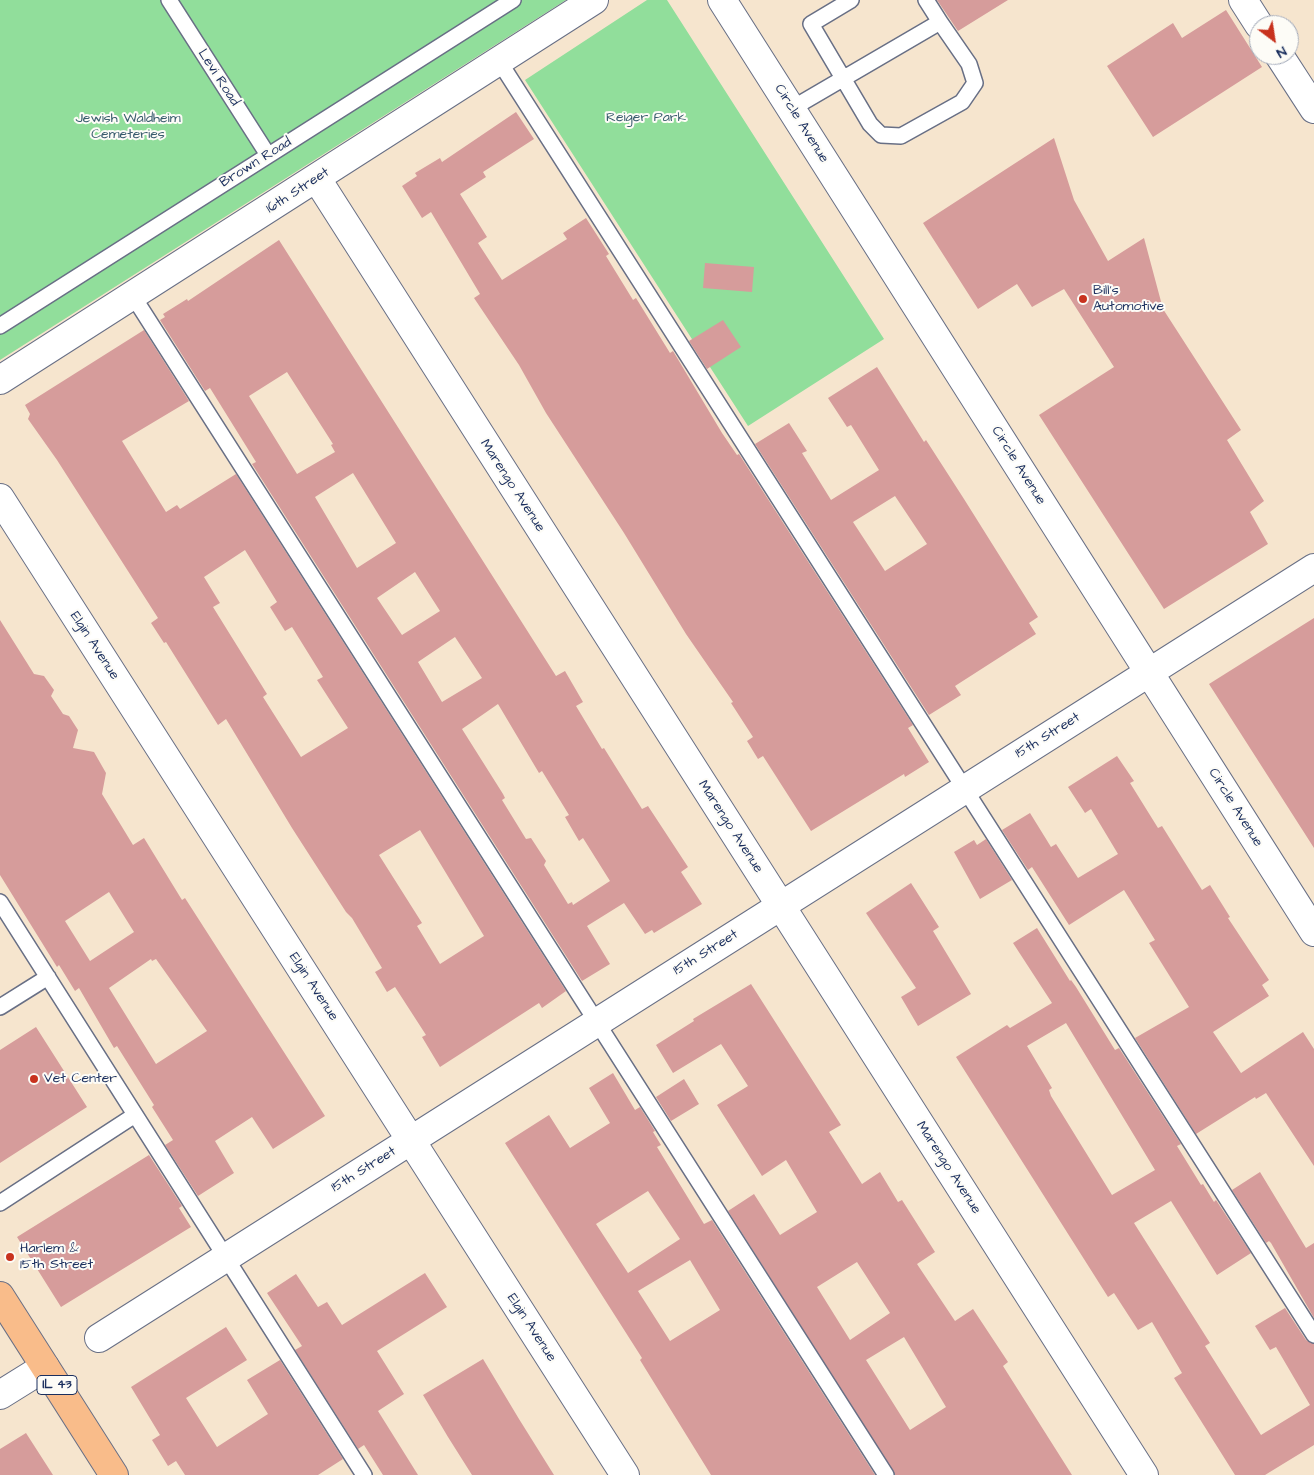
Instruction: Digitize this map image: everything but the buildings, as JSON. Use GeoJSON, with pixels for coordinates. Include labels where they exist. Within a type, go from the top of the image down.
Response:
{"type":"FeatureCollection","features":[{"type":"Feature","properties":{"kind":"main road","name":"IL 43"},"geometry":{"type":"LineString","coordinates":[[0,1296],[114,1475]]}},
{"type":"Feature","properties":{"kind":"street","name":"16th Street"},"geometry":{"type":"LineString","coordinates":[[0,380],[317,179],[594,0]]}},
{"type":"Feature","properties":{"kind":"street","name":"Circle Avenue"},"geometry":{"type":"LineString","coordinates":[[722,0],[1314,932]]}},
{"type":"Feature","properties":{"kind":"street"},"geometry":{"type":"LineString","coordinates":[[1243,0],[1253,15]]}},
{"type":"Feature","properties":{"kind":"street"},"geometry":{"type":"LineString","coordinates":[[1285,65],[1314,109]]}},
{"type":"Feature","properties":{"kind":"street","name":"Marengo Avenue"},"geometry":{"type":"LineString","coordinates":[[317,179],[1144,1475]]}},
{"type":"Feature","properties":{"kind":"street","name":"Elgin Avenue"},"geometry":{"type":"LineString","coordinates":[[0,498],[626,1475]]}},
{"type":"Feature","properties":{"kind":"street","name":"15th Street"},"geometry":{"type":"LineString","coordinates":[[99,1338],[1314,568]]}},
{"type":"Feature","properties":{"kind":"street"},"geometry":{"type":"LineString","coordinates":[[0,1395],[45,1367]]}},
{"type":"Feature","properties":{"kind":"lane","name":"Levi Road"},"geometry":{"type":"LineString","coordinates":[[169,0],[268,155]]}},
{"type":"Feature","properties":{"kind":"lane","name":"Brown Road"},"geometry":{"type":"LineString","coordinates":[[0,326],[513,0]]}},
{"type":"Feature","properties":{"kind":"lane"},"geometry":{"type":"LineString","coordinates":[[851,0],[811,24],[870,124],[881,135],[902,136],[962,102],[975,83],[969,64],[926,0]]}},
{"type":"Feature","properties":{"kind":"lane"},"geometry":{"type":"LineString","coordinates":[[791,109],[940,22]]}},
{"type":"Feature","properties":{"kind":"lane"},"geometry":{"type":"LineString","coordinates":[[499,61],[1314,1335]]}},
{"type":"Feature","properties":{"kind":"lane"},"geometry":{"type":"LineString","coordinates":[[133,296],[886,1475]]}},
{"type":"Feature","properties":{"kind":"lane"},"geometry":{"type":"LineString","coordinates":[[0,902],[364,1475]]}},
{"type":"Feature","properties":{"kind":"lane"},"geometry":{"type":"LineString","coordinates":[[0,1008],[48,977]]}},
{"type":"Feature","properties":{"kind":"lane"},"geometry":{"type":"LineString","coordinates":[[0,1203],[135,1115]]}},
{"type":"Feature","properties":{"kind":"green space","name":"Jewish Waldheim Cemeteries"},"geometry":{"type":"Polygon","coordinates":[[[0,0],[566,0],[0,360],[0,0]]]}},
{"type":"Feature","properties":{"kind":"green space","name":"Reiger Park"},"geometry":{"type":"Polygon","coordinates":[[[647,0],[667,0],[884,339],[748,426],[525,80],[647,0]]]}},
{"type":"Feature","properties":{"kind":"place","name":"Bill's Automotive"},"geometry":{"type":"Point","coordinates":[1083,299]}},
{"type":"Feature","properties":{"kind":"place","name":"Vet Center"},"geometry":{"type":"Point","coordinates":[34,1079]}},
{"type":"Feature","properties":{"kind":"place","name":"Harlem & 15th Street"},"geometry":{"type":"Point","coordinates":[10,1257]}}]}
